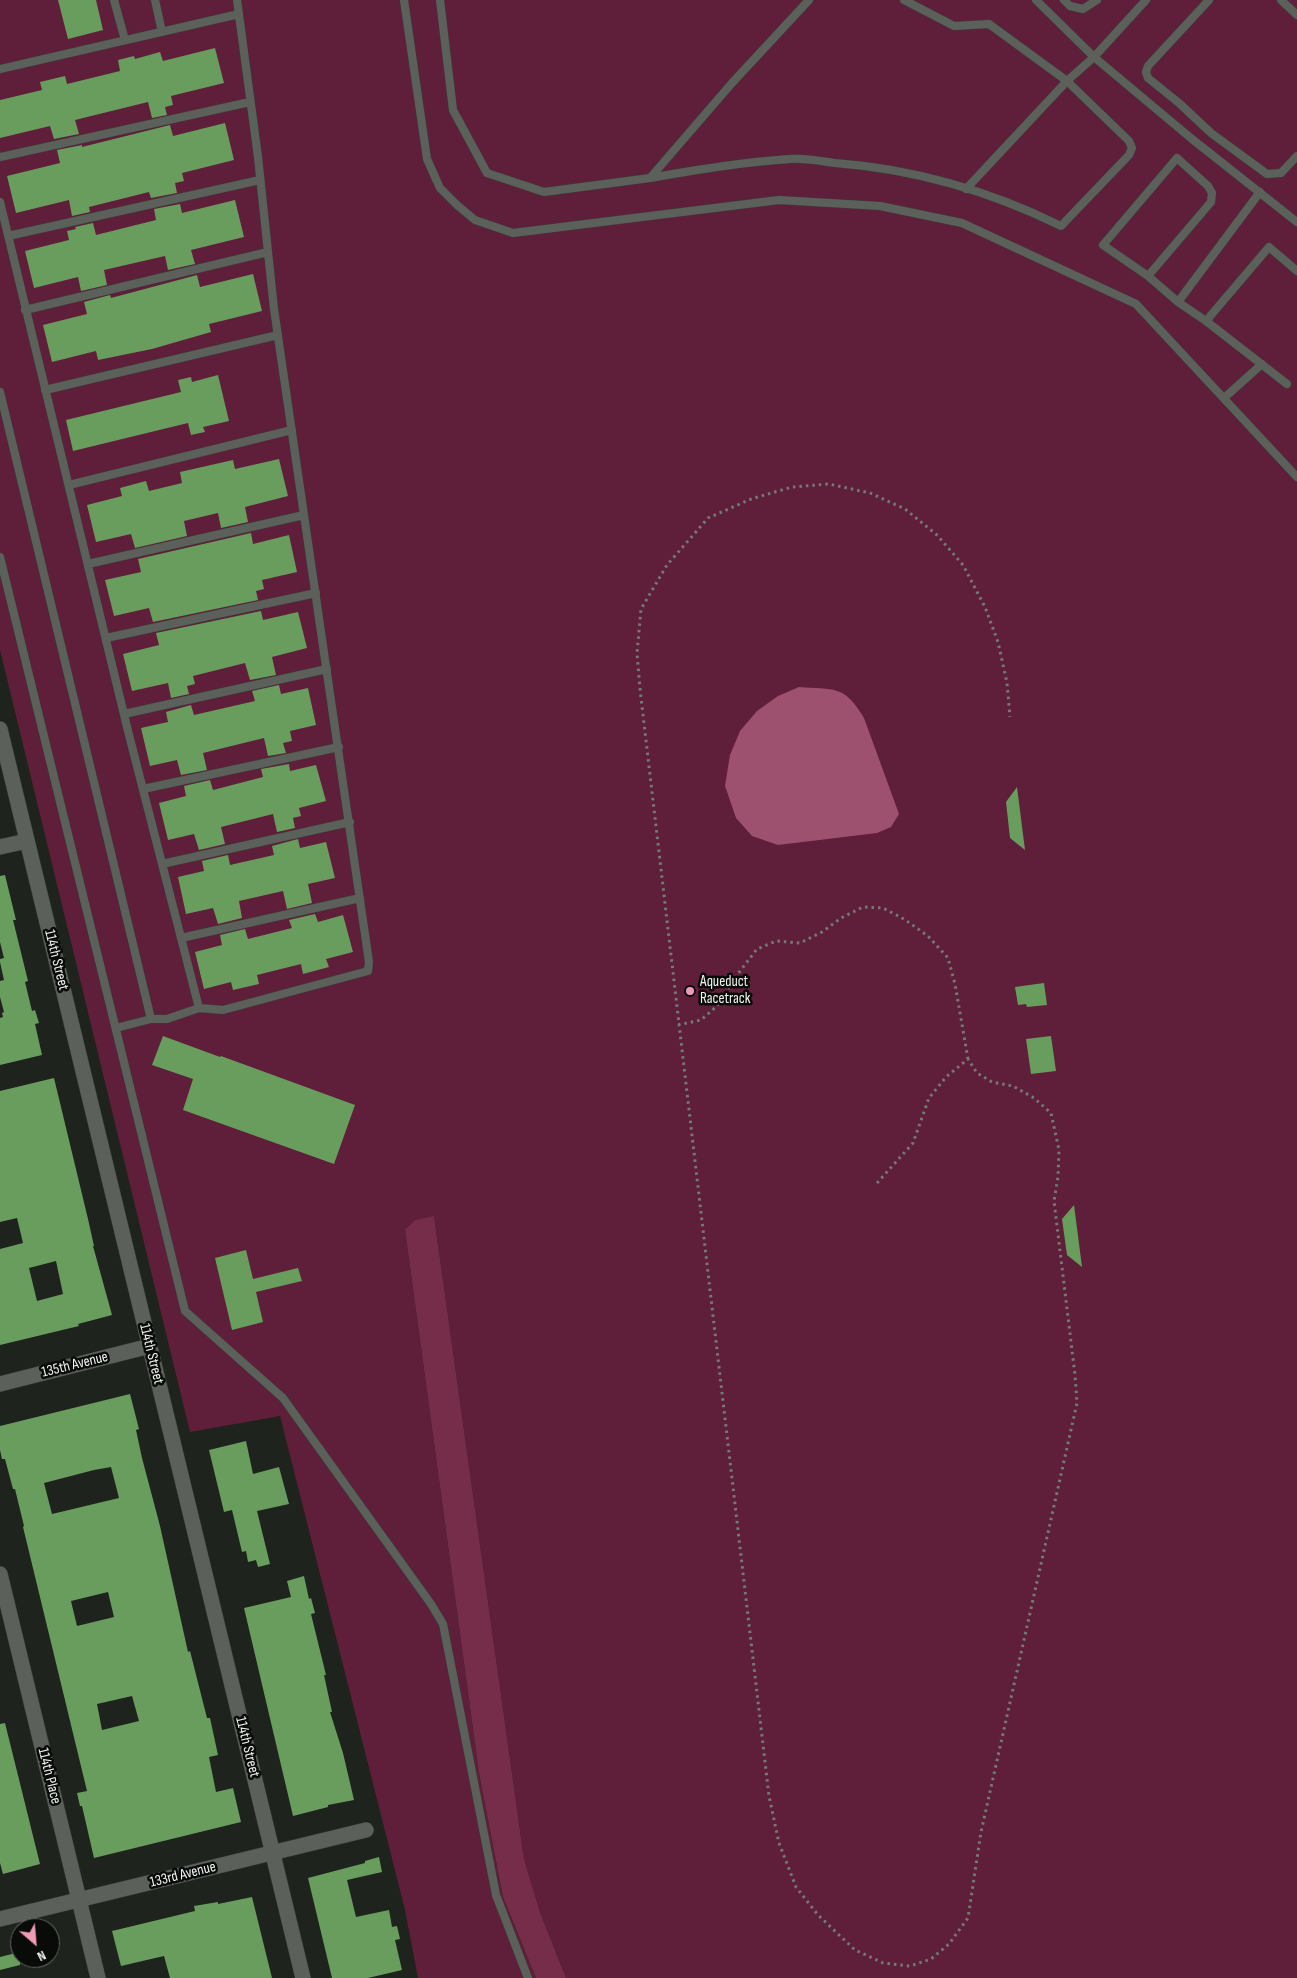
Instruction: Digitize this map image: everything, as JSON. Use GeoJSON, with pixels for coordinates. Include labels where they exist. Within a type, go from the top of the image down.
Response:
{"type":"FeatureCollection","features":[{"type":"Feature","properties":{"kind":"street","name":"114th Street"},"geometry":{"type":"LineString","coordinates":[[0,729],[303,1978]]}},
{"type":"Feature","properties":{"kind":"street"},"geometry":{"type":"LineString","coordinates":[[0,847],[27,840]]}},
{"type":"Feature","properties":{"kind":"street","name":"135th Avenue"},"geometry":{"type":"LineString","coordinates":[[0,1384],[150,1346]]}},
{"type":"Feature","properties":{"kind":"street","name":"114th Place"},"geometry":{"type":"LineString","coordinates":[[0,1574],[98,1978]]}},
{"type":"Feature","properties":{"kind":"street","name":"133rd Avenue"},"geometry":{"type":"LineString","coordinates":[[0,1919],[366,1830]]}},
{"type":"Feature","properties":{"kind":"lane"},"geometry":{"type":"LineString","coordinates":[[114,0],[125,40]]}},
{"type":"Feature","properties":{"kind":"lane"},"geometry":{"type":"LineString","coordinates":[[155,0],[162,32]]}},
{"type":"Feature","properties":{"kind":"lane"},"geometry":{"type":"LineString","coordinates":[[116,1028],[151,1019],[167,1019],[199,1008],[223,1010],[368,971],[369,962],[350,822],[278,335],[237,0]]}},
{"type":"Feature","properties":{"kind":"lane"},"geometry":{"type":"LineString","coordinates":[[404,0],[426,160],[440,188],[475,220],[513,233],[779,200],[880,206],[962,223],[1136,304],[1297,476]]}},
{"type":"Feature","properties":{"kind":"lane"},"geometry":{"type":"LineString","coordinates":[[440,0],[453,110],[488,172],[544,192],[650,178],[726,165],[792,159],[861,165],[934,178],[1034,212],[1061,226],[1129,155],[1132,148],[1129,142],[1067,82],[989,24],[954,26],[904,0]]}},
{"type":"Feature","properties":{"kind":"lane"},"geometry":{"type":"LineString","coordinates":[[650,178],[732,83],[809,0]]}},
{"type":"Feature","properties":{"kind":"lane"},"geometry":{"type":"LineString","coordinates":[[1036,0],[1094,57],[1192,139],[1297,222]]}},
{"type":"Feature","properties":{"kind":"lane"},"geometry":{"type":"LineString","coordinates":[[1064,0],[1070,6],[1083,10],[1097,0]]}},
{"type":"Feature","properties":{"kind":"lane"},"geometry":{"type":"LineString","coordinates":[[966,189],[1067,82],[1094,57],[1146,0]]}},
{"type":"Feature","properties":{"kind":"lane"},"geometry":{"type":"LineString","coordinates":[[1209,0],[1148,66],[1146,72],[1148,78],[1179,102],[1211,133],[1267,174],[1281,173],[1297,156]]}},
{"type":"Feature","properties":{"kind":"lane"},"geometry":{"type":"LineString","coordinates":[[1281,0],[1297,15]]}},
{"type":"Feature","properties":{"kind":"lane"},"geometry":{"type":"LineString","coordinates":[[0,69],[239,14]]}},
{"type":"Feature","properties":{"kind":"lane"},"geometry":{"type":"LineString","coordinates":[[0,157],[250,102]]}},
{"type":"Feature","properties":{"kind":"lane"},"geometry":{"type":"LineString","coordinates":[[1148,276],[1211,202],[1212,193],[1208,186],[1177,158],[1103,245],[1148,276],[1178,302],[1206,321],[1287,384]]}},
{"type":"Feature","properties":{"kind":"lane"},"geometry":{"type":"LineString","coordinates":[[8,236],[260,180]]}},
{"type":"Feature","properties":{"kind":"lane"},"geometry":{"type":"LineString","coordinates":[[1178,302],[1260,192]]}},
{"type":"Feature","properties":{"kind":"lane"},"geometry":{"type":"LineString","coordinates":[[0,202],[124,714],[199,1008]]}},
{"type":"Feature","properties":{"kind":"lane"},"geometry":{"type":"LineString","coordinates":[[1206,321],[1269,247],[1297,271]]}},
{"type":"Feature","properties":{"kind":"lane"},"geometry":{"type":"LineString","coordinates":[[25,310],[268,252]]}},
{"type":"Feature","properties":{"kind":"lane"},"geometry":{"type":"LineString","coordinates":[[45,390],[278,335]]}},
{"type":"Feature","properties":{"kind":"lane"},"geometry":{"type":"LineString","coordinates":[[1224,398],[1262,364]]}},
{"type":"Feature","properties":{"kind":"lane"},"geometry":{"type":"LineString","coordinates":[[0,392],[151,1019]]}},
{"type":"Feature","properties":{"kind":"lane"},"geometry":{"type":"LineString","coordinates":[[69,485],[292,430]]}},
{"type":"Feature","properties":{"kind":"lane"},"geometry":{"type":"LineString","coordinates":[[88,564],[304,515]]}},
{"type":"Feature","properties":{"kind":"lane"},"geometry":{"type":"LineString","coordinates":[[0,557],[185,1310],[283,1398],[426,1596],[443,1624],[496,1895],[528,1978]]}},
{"type":"Feature","properties":{"kind":"lane"},"geometry":{"type":"LineString","coordinates":[[106,638],[316,594]]}},
{"type":"Feature","properties":{"kind":"lane"},"geometry":{"type":"LineString","coordinates":[[124,714],[328,669]]}},
{"type":"Feature","properties":{"kind":"lane"},"geometry":{"type":"LineString","coordinates":[[143,789],[339,747]]}},
{"type":"Feature","properties":{"kind":"lane"},"geometry":{"type":"LineString","coordinates":[[162,864],[350,822]]}},
{"type":"Feature","properties":{"kind":"lane"},"geometry":{"type":"LineString","coordinates":[[181,938],[360,898]]}},
{"type":"Feature","properties":{"kind":"path"},"geometry":{"type":"LineString","coordinates":[[678,1025],[701,1020],[717,1006],[757,949],[776,941],[800,943],[863,907],[883,908],[904,919],[928,936],[948,958],[955,984],[968,1059],[977,1073],[992,1082],[1013,1086],[1034,1098],[1051,1112],[1059,1150],[1058,1177],[1054,1201],[1075,1375],[1076,1403],[981,1832],[968,1918],[949,1944],[931,1959],[910,1966],[883,1963],[855,1950],[818,1915],[796,1886],[779,1843],[769,1796],[678,1025],[637,653],[641,609],[667,565],[708,518],[751,499],[792,487],[829,484],[870,493],[905,509],[937,535],[964,565],[981,599],[998,642],[1007,683],[1010,717]]}},
{"type":"Feature","properties":{"kind":"path"},"geometry":{"type":"LineString","coordinates":[[877,1183],[913,1143],[929,1098],[946,1077],[968,1059]]}},
{"type":"Feature","properties":{"kind":"shaded area","name":"Aqueduct Racetrack"},"geometry":{"type":"Polygon","coordinates":[[[0,0],[1297,0],[1297,1978],[566,1978],[540,1912],[524,1859],[434,1216],[405,1230],[479,1773],[503,1897],[536,1978],[418,1978],[405,1910],[280,1416],[190,1432],[0,650],[0,0]]]}},
{"type":"Feature","properties":{"kind":"shaded area"},"geometry":{"type":"Polygon","coordinates":[[[799,687],[837,691],[844,694],[857,707],[864,718],[899,814],[891,827],[877,833],[778,845],[752,836],[736,818],[725,786],[730,755],[740,731],[757,711],[778,696],[799,687]]]}},
{"type":"Feature","properties":{"kind":"shaded area"},"geometry":{"type":"Polygon","coordinates":[[[434,1216],[524,1859],[540,1912],[566,1978],[536,1978],[503,1897],[479,1773],[405,1230],[415,1220],[434,1216]]]}},
{"type":"Feature","properties":{"kind":"building"},"geometry":{"type":"Polygon","coordinates":[[[58,0],[96,0],[103,30],[68,39],[58,0]]]}},
{"type":"Feature","properties":{"kind":"building"},"geometry":{"type":"Polygon","coordinates":[[[215,48],[224,83],[171,96],[173,105],[165,107],[167,115],[152,118],[148,102],[75,120],[79,134],[54,139],[50,126],[0,138],[0,100],[42,90],[40,82],[65,76],[67,84],[120,71],[118,60],[134,56],[135,59],[160,52],[163,61],[215,48]]]}},
{"type":"Feature","properties":{"kind":"building"},"geometry":{"type":"Polygon","coordinates":[[[225,123],[234,160],[182,173],[184,181],[175,183],[177,193],[151,198],[149,192],[89,207],[90,212],[72,216],[69,200],[16,213],[7,176],[60,163],[57,150],[82,145],[82,147],[170,125],[173,136],[225,123]]]}},
{"type":"Feature","properties":{"kind":"building"},"geometry":{"type":"Polygon","coordinates":[[[235,200],[244,237],[191,250],[195,264],[168,270],[165,256],[104,270],[107,285],[81,291],[78,277],[34,288],[25,251],[69,240],[67,231],[76,229],[75,227],[93,223],[96,235],[156,220],[154,209],[180,204],[182,213],[235,200]]]}},
{"type":"Feature","properties":{"kind":"building"},"geometry":{"type":"Polygon","coordinates":[[[253,274],[262,311],[209,324],[211,332],[152,349],[98,360],[96,351],[52,362],[43,325],[87,314],[84,302],[110,295],[111,298],[197,275],[200,287],[253,274]]]}},
{"type":"Feature","properties":{"kind":"building"},"geometry":{"type":"Polygon","coordinates":[[[218,375],[229,421],[203,427],[205,432],[191,435],[188,423],[73,451],[66,420],[181,392],[178,380],[191,377],[192,382],[218,375]]]}},
{"type":"Feature","properties":{"kind":"building"},"geometry":{"type":"Polygon","coordinates":[[[279,459],[288,496],[245,507],[248,522],[221,528],[218,513],[184,521],[187,536],[135,548],[131,534],[96,542],[87,505],[122,496],[120,488],[146,481],[149,491],[182,483],[180,472],[233,460],[235,469],[279,459]]]}},
{"type":"Feature","properties":{"kind":"building"},"geometry":{"type":"Polygon","coordinates":[[[251,533],[253,544],[289,535],[297,572],[262,580],[264,589],[256,591],[258,600],[153,622],[149,608],[114,616],[105,580],[141,572],[138,559],[251,533]]]}},
{"type":"Feature","properties":{"kind":"building"},"geometry":{"type":"Polygon","coordinates":[[[261,611],[263,620],[298,612],[307,648],[272,657],[276,675],[250,680],[245,663],[193,676],[195,684],[187,686],[189,694],[171,698],[168,683],[132,691],[123,654],[159,645],[156,633],[261,611]]]}},
{"type":"Feature","properties":{"kind":"building"},"geometry":{"type":"Polygon","coordinates":[[[279,685],[281,694],[308,688],[316,725],[290,731],[292,741],[283,743],[286,753],[268,756],[264,738],[203,753],[207,770],[181,775],[177,760],[150,766],[141,728],[168,722],[166,712],[191,705],[194,715],[255,701],[252,691],[279,685]]]}},
{"type":"Feature","properties":{"kind":"building"},"geometry":{"type":"Polygon","coordinates":[[[289,764],[290,771],[316,765],[326,801],[299,808],[301,816],[293,818],[295,828],[277,832],[273,814],[221,827],[225,844],[199,850],[194,834],[168,840],[159,803],[186,796],[184,786],[210,780],[213,790],[263,777],[261,769],[289,764]]]}},
{"type":"Feature","properties":{"kind":"building"},"geometry":{"type":"Polygon","coordinates":[[[1017,787],[1025,850],[1010,838],[1006,802],[1017,787]]]}},
{"type":"Feature","properties":{"kind":"building"},"geometry":{"type":"Polygon","coordinates":[[[298,839],[300,848],[326,842],[335,878],[308,884],[312,903],[287,909],[283,891],[239,901],[242,918],[218,924],[213,908],[186,914],[178,877],[204,871],[202,861],[228,855],[230,865],[274,855],[272,846],[298,839]]]}},
{"type":"Feature","properties":{"kind":"building"},"geometry":{"type":"Polygon","coordinates":[[[5,875],[16,920],[13,920],[28,981],[25,982],[32,1011],[35,1010],[39,1023],[35,1024],[42,1055],[0,1065],[0,1018],[3,1017],[2,1013],[4,1012],[0,997],[0,981],[4,980],[0,959],[4,958],[0,942],[0,876],[5,875]]]}},
{"type":"Feature","properties":{"kind":"building"},"geometry":{"type":"Polygon","coordinates":[[[315,914],[318,922],[343,915],[353,952],[326,959],[329,967],[303,974],[301,964],[257,975],[259,984],[233,990],[231,982],[204,989],[195,952],[222,945],[220,935],[245,929],[248,939],[292,928],[289,920],[315,914]]]}},
{"type":"Feature","properties":{"kind":"building"},"geometry":{"type":"Polygon","coordinates":[[[1044,983],[1047,1005],[1027,1007],[1026,1004],[1018,1005],[1015,987],[1044,983]]]}},
{"type":"Feature","properties":{"kind":"building"},"geometry":{"type":"Polygon","coordinates":[[[163,1036],[355,1105],[334,1164],[183,1110],[193,1079],[152,1065],[163,1036]]]}},
{"type":"Feature","properties":{"kind":"building"},"geometry":{"type":"Polygon","coordinates":[[[1051,1036],[1056,1071],[1031,1074],[1026,1039],[1051,1036]]]}},
{"type":"Feature","properties":{"kind":"building"},"geometry":{"type":"Polygon","coordinates":[[[54,1078],[93,1246],[112,1315],[78,1324],[79,1326],[0,1345],[0,1249],[23,1243],[17,1218],[0,1222],[0,1091],[54,1078]],[[56,1261],[29,1268],[37,1301],[63,1294],[56,1261]]]}},
{"type":"Feature","properties":{"kind":"building"},"geometry":{"type":"Polygon","coordinates":[[[1074,1205],[1082,1267],[1067,1255],[1062,1219],[1074,1205]]]}},
{"type":"Feature","properties":{"kind":"building"},"geometry":{"type":"Polygon","coordinates":[[[246,1250],[253,1279],[298,1268],[302,1281],[256,1292],[263,1322],[232,1330],[215,1258],[246,1250]]]}},
{"type":"Feature","properties":{"kind":"building"},"geometry":{"type":"Polygon","coordinates":[[[130,1394],[139,1429],[136,1430],[142,1458],[160,1526],[188,1652],[190,1651],[207,1718],[210,1718],[218,1755],[209,1757],[216,1792],[233,1788],[241,1822],[94,1858],[82,1806],[80,1806],[77,1793],[87,1791],[15,1489],[13,1489],[5,1459],[2,1459],[0,1426],[130,1394]],[[111,1467],[44,1483],[52,1514],[119,1498],[111,1467]],[[108,1592],[71,1601],[77,1626],[114,1617],[108,1592]],[[132,1696],[97,1704],[102,1730],[139,1721],[132,1696]]]}},
{"type":"Feature","properties":{"kind":"building"},"geometry":{"type":"Polygon","coordinates":[[[246,1441],[253,1474],[279,1467],[289,1504],[257,1511],[270,1564],[258,1567],[256,1560],[248,1562],[246,1551],[242,1552],[232,1510],[224,1512],[209,1450],[246,1441]]]}},
{"type":"Feature","properties":{"kind":"building"},"geometry":{"type":"Polygon","coordinates":[[[304,1576],[309,1599],[311,1598],[315,1613],[311,1614],[326,1675],[324,1675],[332,1712],[330,1712],[343,1753],[354,1800],[328,1805],[328,1807],[293,1816],[244,1608],[291,1597],[287,1581],[304,1576]]]}},
{"type":"Feature","properties":{"kind":"building"},"geometry":{"type":"Polygon","coordinates":[[[5,1723],[40,1864],[3,1874],[0,1863],[0,1724],[5,1723]]]}},
{"type":"Feature","properties":{"kind":"building"},"geometry":{"type":"Polygon","coordinates":[[[379,1857],[382,1872],[347,1880],[356,1917],[389,1910],[392,1927],[397,1926],[400,1939],[395,1940],[402,1970],[368,1978],[332,1978],[308,1878],[365,1863],[365,1861],[379,1857]]]}},
{"type":"Feature","properties":{"kind":"building"},"geometry":{"type":"Polygon","coordinates":[[[252,1897],[272,1978],[170,1978],[164,1956],[121,1966],[112,1931],[195,1911],[194,1906],[218,1902],[218,1904],[252,1897]]]}},
{"type":"Feature","properties":{"kind":"building"},"geometry":{"type":"Polygon","coordinates":[[[10,1954],[10,1968],[0,1970],[0,1957],[10,1954]]]}},
{"type":"Feature","properties":{"kind":"place","name":"Aqueduct Racetrack"},"geometry":{"type":"Point","coordinates":[690,991]}}]}
